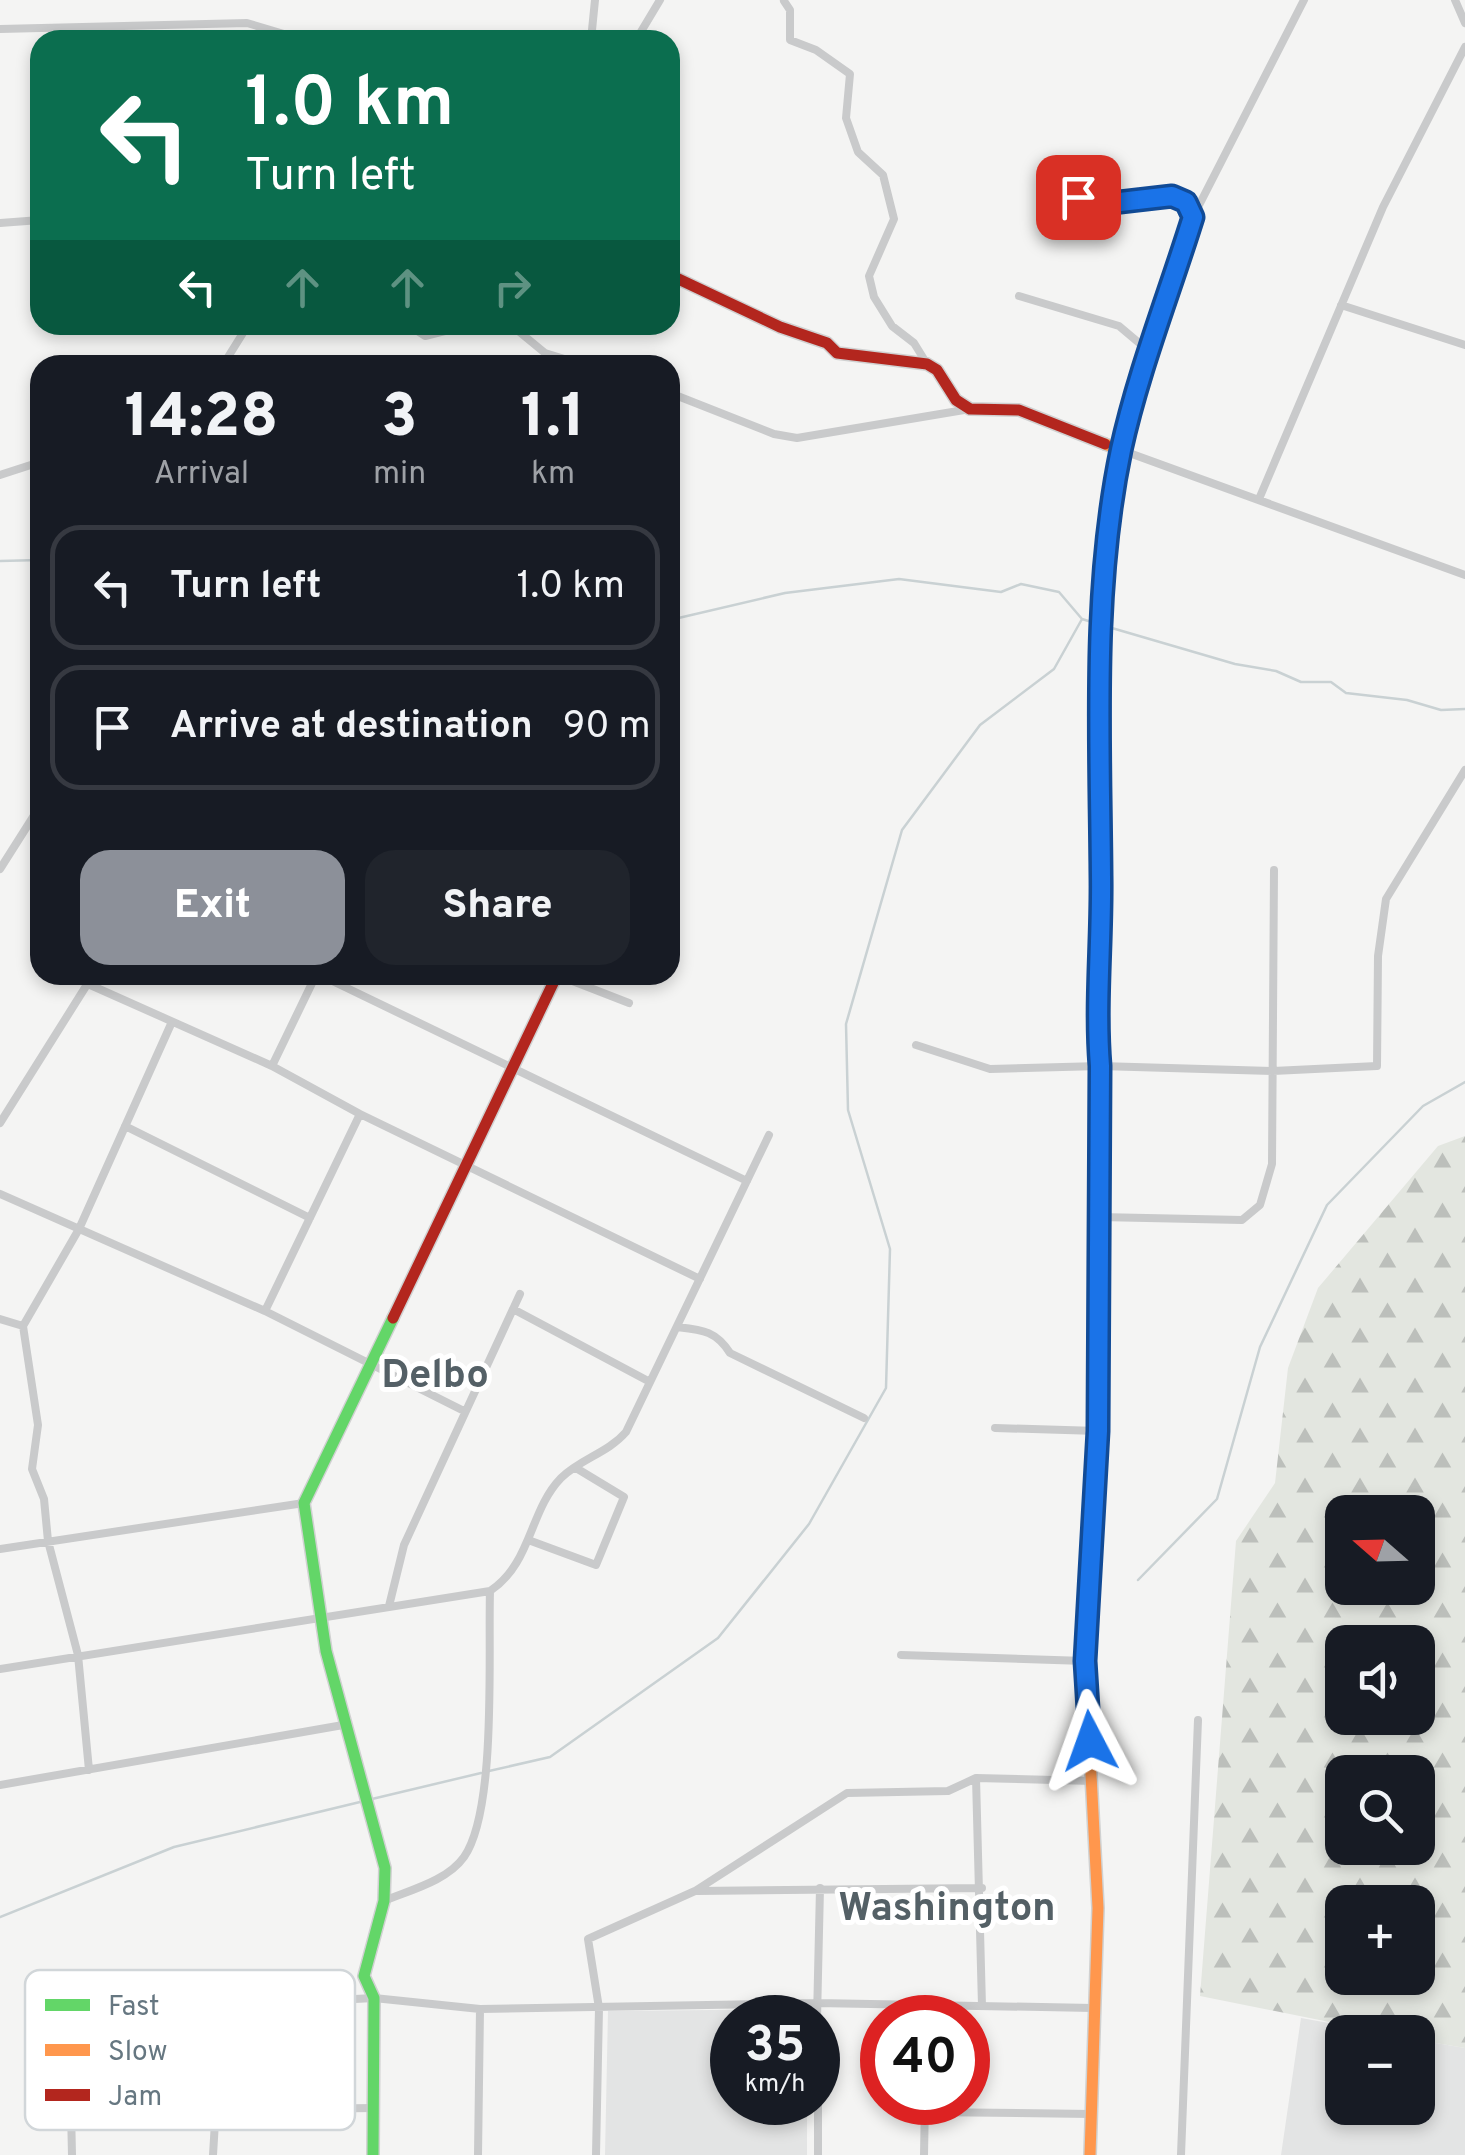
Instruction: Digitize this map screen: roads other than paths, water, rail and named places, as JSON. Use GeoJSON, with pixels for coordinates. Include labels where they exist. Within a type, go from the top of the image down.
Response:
{"type":"FeatureCollection","features":[{"type":"Feature","properties":{"kind":"street"},"geometry":{"type":"LineString","coordinates":[[591,30],[595,0]]}},
{"type":"Feature","properties":{"kind":"street"},"geometry":{"type":"LineString","coordinates":[[642,30],[660,0]]}},
{"type":"Feature","properties":{"kind":"street"},"geometry":{"type":"LineString","coordinates":[[1090,2155],[1098,1908],[1085,1661],[1098,1431],[1100,1066],[1096,1011],[1101,879],[1097,755],[1104,580],[1122,450],[1193,217],[1304,0]]}},
{"type":"Feature","properties":{"kind":"street"},"geometry":{"type":"LineString","coordinates":[[1455,0],[1465,23]]}},
{"type":"Feature","properties":{"kind":"street"},"geometry":{"type":"LineString","coordinates":[[784,1],[790,10],[790,40],[816,50],[850,74],[846,118],[858,152],[882,174],[894,219],[869,276],[874,297],[892,326],[914,344],[927,364]]}},
{"type":"Feature","properties":{"kind":"street"},"geometry":{"type":"LineString","coordinates":[[0,29],[247,23],[270,30]]}},
{"type":"Feature","properties":{"kind":"street"},"geometry":{"type":"LineString","coordinates":[[1259,499],[1383,207],[1465,47]]}},
{"type":"Feature","properties":{"kind":"street"},"geometry":{"type":"LineString","coordinates":[[1078,197],[1120,202],[1172,196],[1186,202],[1193,217]]}},
{"type":"Feature","properties":{"kind":"street"},"geometry":{"type":"LineString","coordinates":[[0,223],[30,221]]}},
{"type":"Feature","properties":{"kind":"street"},"geometry":{"type":"LineString","coordinates":[[680,281],[780,327],[827,343],[837,353],[927,364],[937,370],[956,400],[970,409]]}},
{"type":"Feature","properties":{"kind":"street"},"geometry":{"type":"LineString","coordinates":[[1019,296],[1118,326],[1151,353]]}},
{"type":"Feature","properties":{"kind":"street"},"geometry":{"type":"LineString","coordinates":[[1342,305],[1465,345]]}},
{"type":"Feature","properties":{"kind":"street"},"geometry":{"type":"LineString","coordinates":[[523,335],[552,355]]}},
{"type":"Feature","properties":{"kind":"street"},"geometry":{"type":"LineString","coordinates":[[680,397],[774,434],[797,438],[970,409],[1019,410],[1465,575]]}},
{"type":"Feature","properties":{"kind":"street"},"geometry":{"type":"LineString","coordinates":[[0,474],[30,465]]}},
{"type":"Feature","properties":{"kind":"street"},"geometry":{"type":"LineString","coordinates":[[916,1045],[990,1069],[1100,1066],[1273,1071],[1377,1066],[1378,956],[1386,899],[1465,770]]}},
{"type":"Feature","properties":{"kind":"street"},"geometry":{"type":"LineString","coordinates":[[0,870],[30,822]]}},
{"type":"Feature","properties":{"kind":"street"},"geometry":{"type":"LineString","coordinates":[[1099,1216],[1242,1220],[1260,1205],[1272,1164],[1274,870]]}},
{"type":"Feature","properties":{"kind":"street"},"geometry":{"type":"LineString","coordinates":[[0,1123],[87,985]]}},
{"type":"Feature","properties":{"kind":"street"},"geometry":{"type":"LineString","coordinates":[[102,985],[171,1024],[272,1066],[360,1114],[700,1279]]}},
{"type":"Feature","properties":{"kind":"street"},"geometry":{"type":"LineString","coordinates":[[272,1066],[313,985]]}},
{"type":"Feature","properties":{"kind":"street"},"geometry":{"type":"LineString","coordinates":[[339,985],[747,1181]]}},
{"type":"Feature","properties":{"kind":"street"},"geometry":{"type":"LineString","coordinates":[[373,2155],[374,1998],[364,1976],[384,1901],[386,1868],[343,1725],[304,1503],[552,985]]}},
{"type":"Feature","properties":{"kind":"street"},"geometry":{"type":"LineString","coordinates":[[582,985],[629,1004]]}},
{"type":"Feature","properties":{"kind":"street"},"geometry":{"type":"LineString","coordinates":[[89,1770],[78,1655],[48,1541],[44,1499],[32,1469],[38,1425],[23,1326],[79,1229],[171,1024]]}},
{"type":"Feature","properties":{"kind":"street"},"geometry":{"type":"LineString","coordinates":[[265,1311],[360,1114]]}},
{"type":"Feature","properties":{"kind":"street"},"geometry":{"type":"LineString","coordinates":[[124,1126],[310,1218]]}},
{"type":"Feature","properties":{"kind":"street"},"geometry":{"type":"LineString","coordinates":[[0,1669],[490,1591],[511,1573],[531,1541],[552,1490],[564,1474],[614,1446],[650,1382],[769,1135]]}},
{"type":"Feature","properties":{"kind":"street"},"geometry":{"type":"LineString","coordinates":[[0,1194],[265,1311],[464,1411]]}},
{"type":"Feature","properties":{"kind":"street"},"geometry":{"type":"LineString","coordinates":[[390,1606],[396,1566],[520,1294]]}},
{"type":"Feature","properties":{"kind":"street"},"geometry":{"type":"LineString","coordinates":[[513,1310],[650,1382]]}},
{"type":"Feature","properties":{"kind":"street"},"geometry":{"type":"LineString","coordinates":[[0,1320],[23,1326]]}},
{"type":"Feature","properties":{"kind":"street"},"geometry":{"type":"LineString","coordinates":[[677,1327],[708,1330],[720,1337],[730,1353],[864,1418]]}},
{"type":"Feature","properties":{"kind":"street"},"geometry":{"type":"LineString","coordinates":[[995,1428],[1098,1431]]}},
{"type":"Feature","properties":{"kind":"street"},"geometry":{"type":"LineString","coordinates":[[531,1541],[596,1566],[624,1497],[576,1468]]}},
{"type":"Feature","properties":{"kind":"street"},"geometry":{"type":"LineString","coordinates":[[0,1549],[304,1503]]}},
{"type":"Feature","properties":{"kind":"street"},"geometry":{"type":"LineString","coordinates":[[384,1901],[451,1871],[473,1839],[489,1696],[490,1591]]}},
{"type":"Feature","properties":{"kind":"street"},"geometry":{"type":"LineString","coordinates":[[901,1656],[1085,1661]]}},
{"type":"Feature","properties":{"kind":"street"},"geometry":{"type":"LineString","coordinates":[[1181,2155],[1198,1720]]}},
{"type":"Feature","properties":{"kind":"street"},"geometry":{"type":"LineString","coordinates":[[0,1785],[343,1725]]}},
{"type":"Feature","properties":{"kind":"street"},"geometry":{"type":"LineString","coordinates":[[596,2155],[599,2008],[588,1939],[694,1891],[847,1793],[948,1790],[976,1778],[1093,1781]]}},
{"type":"Feature","properties":{"kind":"street"},"geometry":{"type":"LineString","coordinates":[[976,1778],[982,1995]]}},
{"type":"Feature","properties":{"kind":"street"},"geometry":{"type":"LineString","coordinates":[[817,1995],[820,1888]]}},
{"type":"Feature","properties":{"kind":"street"},"geometry":{"type":"LineString","coordinates":[[694,1891],[982,1888]]}},
{"type":"Feature","properties":{"kind":"street"},"geometry":{"type":"LineString","coordinates":[[355,1999],[480,2009],[710,2005]]}},
{"type":"Feature","properties":{"kind":"street"},"geometry":{"type":"LineString","coordinates":[[990,2006],[1093,2008]]}},
{"type":"Feature","properties":{"kind":"street"},"geometry":{"type":"LineString","coordinates":[[478,2155],[480,2009]]}},
{"type":"Feature","properties":{"kind":"street"},"geometry":{"type":"LineString","coordinates":[[355,2108],[374,2108]]}},
{"type":"Feature","properties":{"kind":"street"},"geometry":{"type":"LineString","coordinates":[[990,2110],[1092,2114]]}},
{"type":"Feature","properties":{"kind":"street"},"geometry":{"type":"LineString","coordinates":[[818,2125],[818,2155]]}},
{"type":"Feature","properties":{"kind":"street"},"geometry":{"type":"LineString","coordinates":[[924,2125],[924,2155]]}},
{"type":"Feature","properties":{"kind":"street"},"geometry":{"type":"LineString","coordinates":[[214,2155],[215,2130]]}},
{"type":"Feature","properties":{"kind":"waterway"},"geometry":{"type":"LineString","coordinates":[[0,561],[30,560]]}},
{"type":"Feature","properties":{"kind":"waterway"},"geometry":{"type":"LineString","coordinates":[[680,618],[785,593],[899,579],[1001,592],[1021,584],[1059,592],[1082,619],[1098,624]]}},
{"type":"Feature","properties":{"kind":"waterway"},"geometry":{"type":"LineString","coordinates":[[489,1771],[550,1757],[718,1638],[809,1524],[886,1388],[890,1249],[848,1110],[846,1024],[902,830],[980,725],[1054,669],[1082,619]]}},
{"type":"Feature","properties":{"kind":"waterway"},"geometry":{"type":"LineString","coordinates":[[1105,626],[1235,664],[1276,671],[1301,682],[1331,682],[1346,693],[1407,700],[1441,710],[1465,709]]}},
{"type":"Feature","properties":{"kind":"waterway"},"geometry":{"type":"LineString","coordinates":[[1138,1580],[1217,1499],[1260,1347],[1327,1205],[1423,1106],[1465,1082]]}},
{"type":"Feature","properties":{"kind":"waterway"},"geometry":{"type":"LineString","coordinates":[[372,1799],[481,1773]]}},
{"type":"Feature","properties":{"kind":"waterway"},"geometry":{"type":"LineString","coordinates":[[0,1917],[174,1847],[360,1802]]}},
{"type":"Feature","properties":{"kind":"district","name":"Delbo"},"geometry":{"type":"Point","coordinates":[435,1377]}},
{"type":"Feature","properties":{"kind":"district","name":"Washington"},"geometry":{"type":"Point","coordinates":[947,1910]}}]}
